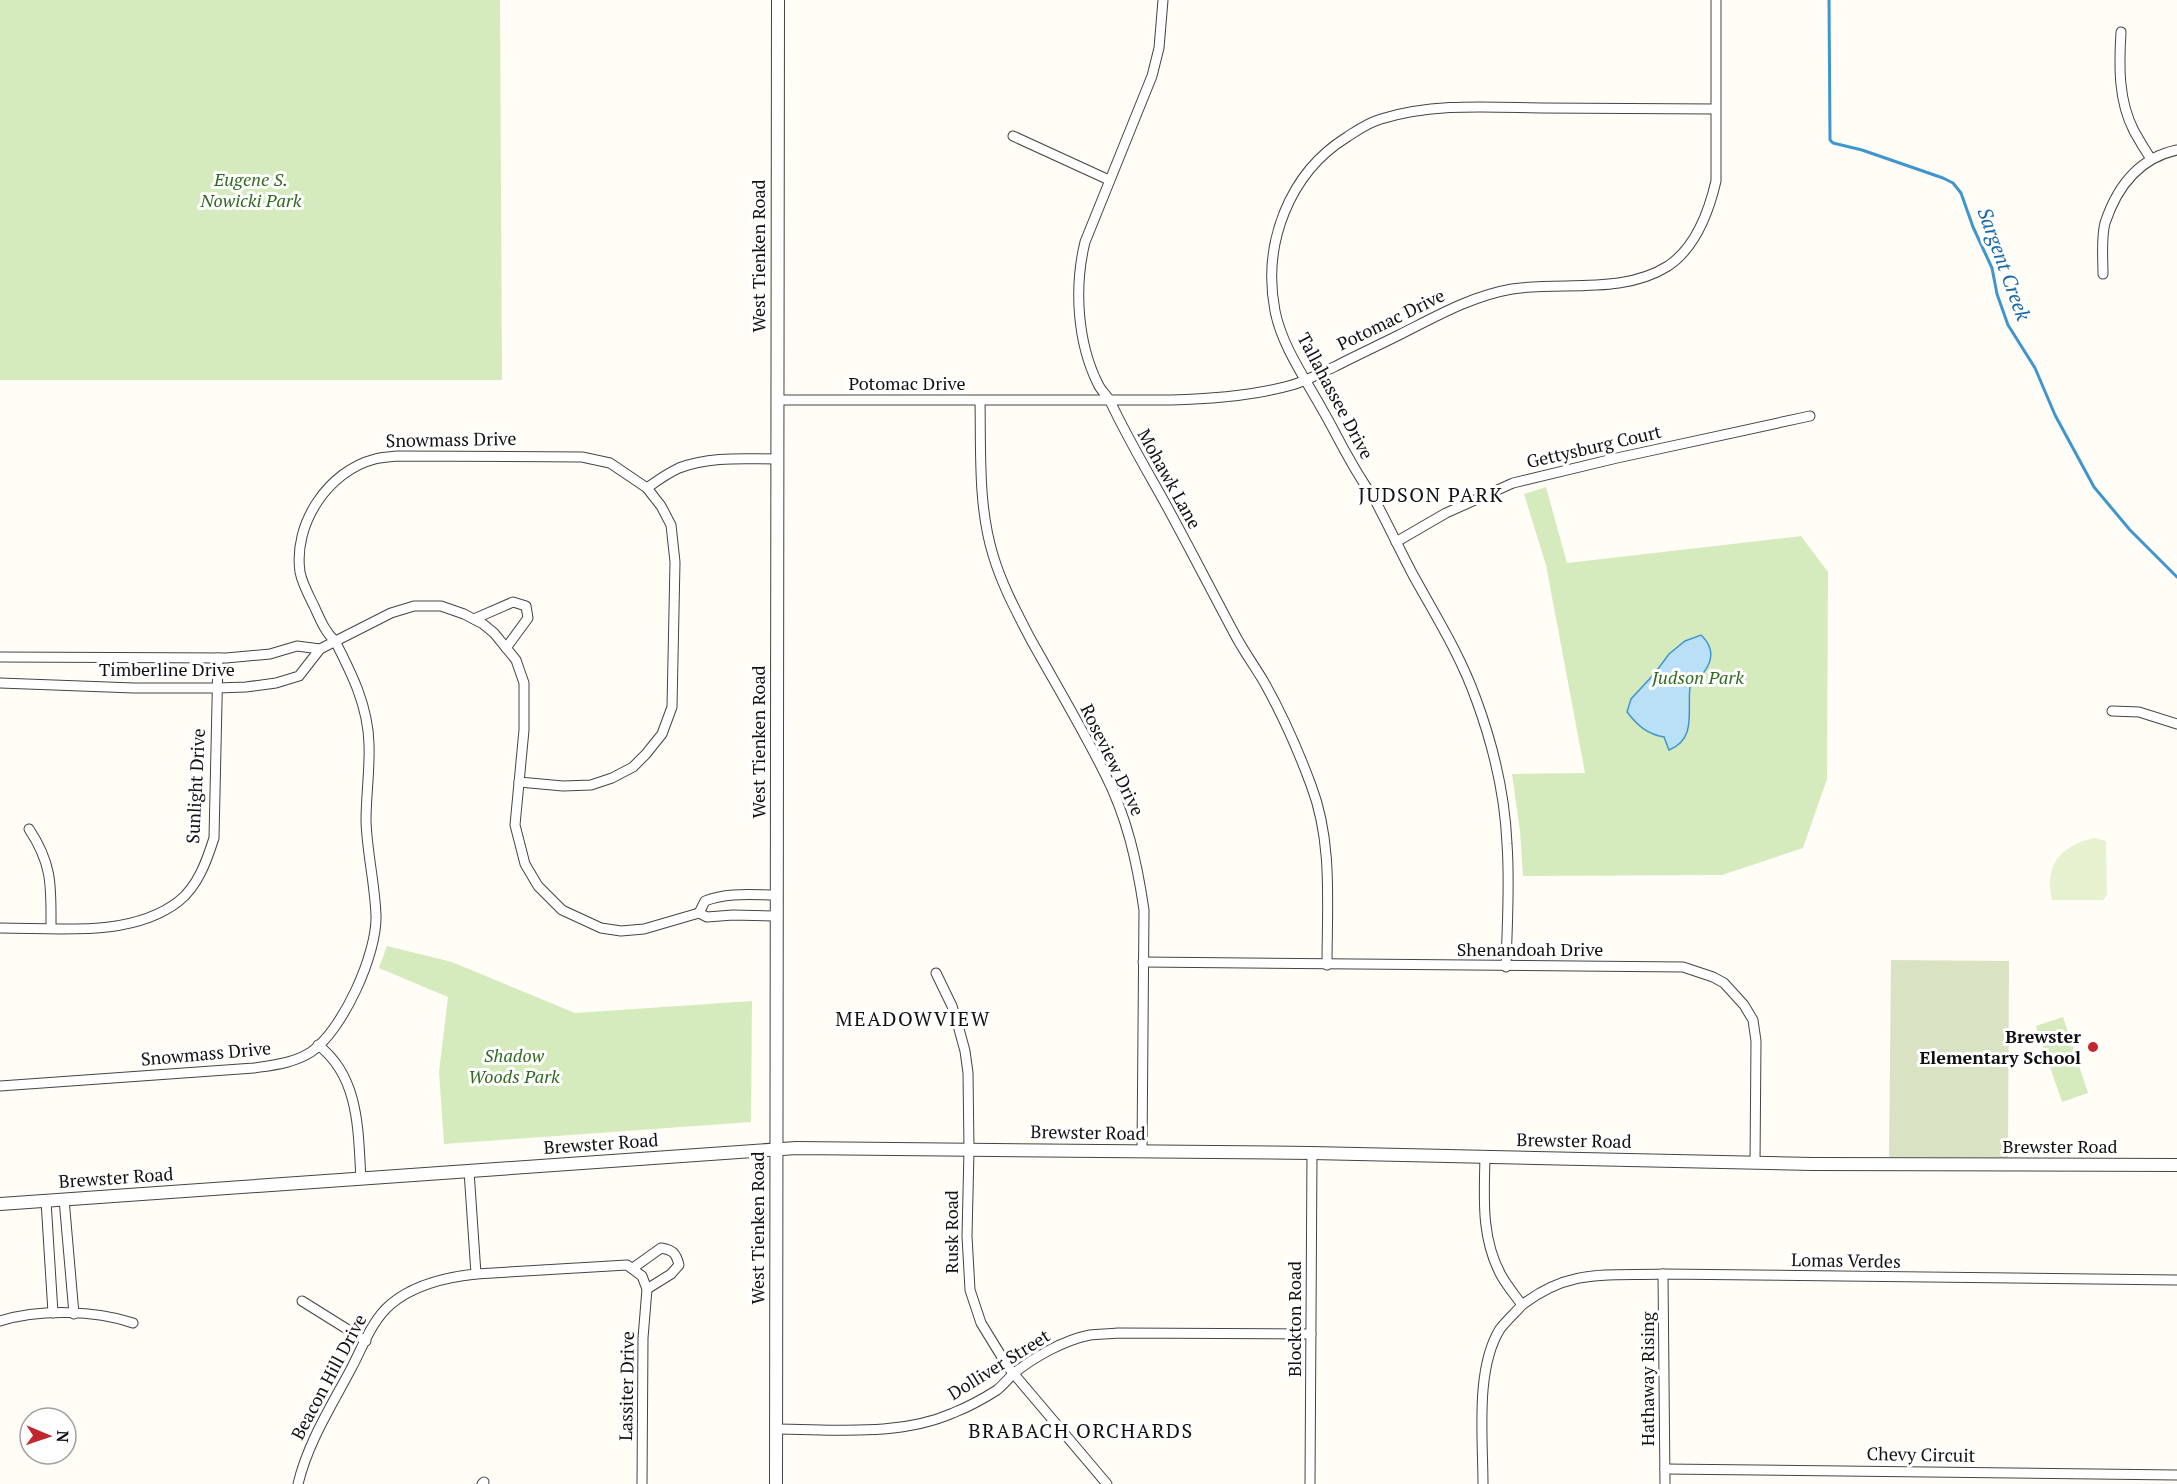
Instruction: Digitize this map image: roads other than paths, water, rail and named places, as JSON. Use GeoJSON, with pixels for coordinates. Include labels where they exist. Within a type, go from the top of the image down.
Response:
{"type":"FeatureCollection","features":[{"type":"Feature","properties":{"kind":"street","name":"West Tienken Road"},"geometry":{"type":"LineString","coordinates":[[776,1484],[778,0]]}},
{"type":"Feature","properties":{"kind":"street","name":"Mohawk Lane"},"geometry":{"type":"LineString","coordinates":[[1163,0],[1159,48],[1152,76],[1108,180],[1085,242],[1079,266],[1080,316],[1098,385],[1110,400],[1117,419],[1164,502],[1205,582],[1265,684],[1292,737],[1312,785],[1327,858],[1327,965]]}},
{"type":"Feature","properties":{"kind":"street","name":"Potomac Drive"},"geometry":{"type":"LineString","coordinates":[[777,400],[1215,399],[1273,389],[1304,380],[1458,305],[1486,295],[1512,289],[1618,282],[1642,277],[1668,266],[1695,236],[1712,200],[1716,181],[1716,0]]}},
{"type":"Feature","properties":{"kind":"street"},"geometry":{"type":"LineString","coordinates":[[2121,32],[2119,72],[2122,91],[2133,129],[2151,159]]}},
{"type":"Feature","properties":{"kind":"street","name":"Tallahassee Drive"},"geometry":{"type":"LineString","coordinates":[[1506,967],[1507,843],[1499,783],[1477,702],[1463,664],[1322,407],[1304,380],[1275,313],[1272,260],[1276,234],[1294,191],[1331,146],[1365,124],[1380,119],[1429,108],[1715,109]]}},
{"type":"Feature","properties":{"kind":"street"},"geometry":{"type":"LineString","coordinates":[[1013,136],[1108,180]]}},
{"type":"Feature","properties":{"kind":"street"},"geometry":{"type":"LineString","coordinates":[[2103,274],[2105,224],[2116,197],[2144,163],[2177,150]]}},
{"type":"Feature","properties":{"kind":"street","name":"Roseview Drive"},"geometry":{"type":"LineString","coordinates":[[980,401],[984,507],[993,555],[1014,610],[1105,775],[1129,832],[1138,870],[1144,909],[1142,1152]]}},
{"type":"Feature","properties":{"kind":"street","name":"Gettysburg Court"},"geometry":{"type":"LineString","coordinates":[[1396,542],[1446,513],[1513,483],[1810,416]]}},
{"type":"Feature","properties":{"kind":"street","name":"Snowmass Drive"},"geometry":{"type":"LineString","coordinates":[[0,1086],[254,1068],[290,1062],[312,1052],[330,1033],[344,1013],[370,957],[376,927],[375,894],[366,823],[369,743],[367,720],[361,697],[335,641],[320,621],[300,572],[302,537],[307,518],[319,497],[358,465],[375,459],[420,455],[582,457],[610,463],[648,488],[661,506],[670,525],[674,546],[675,633],[672,707],[662,734],[633,767],[591,785],[562,786],[519,782]]}},
{"type":"Feature","properties":{"kind":"street"},"geometry":{"type":"LineString","coordinates":[[648,488],[679,468],[699,462],[777,459]]}},
{"type":"Feature","properties":{"kind":"street"},"geometry":{"type":"LineString","coordinates":[[474,619],[513,602],[526,606],[528,618],[506,648]]}},
{"type":"Feature","properties":{"kind":"street","name":"Timberline Drive"},"geometry":{"type":"LineString","coordinates":[[0,683],[134,688],[246,687],[276,683],[299,676],[320,649],[372,621],[414,606],[441,606],[474,619],[494,633],[516,660],[524,683],[525,710],[515,825],[525,864],[538,886],[562,910],[601,928],[621,931],[654,927],[699,913],[707,917],[776,915]]}},
{"type":"Feature","properties":{"kind":"street","name":"Timberline Drive"},"geometry":{"type":"LineString","coordinates":[[0,657],[218,658],[261,655],[297,646],[320,649]]}},
{"type":"Feature","properties":{"kind":"street","name":"Sunlight Drive"},"geometry":{"type":"LineString","coordinates":[[0,928],[118,926],[141,922],[180,900],[197,880],[208,858],[214,838],[218,658]]}},
{"type":"Feature","properties":{"kind":"street"},"geometry":{"type":"LineString","coordinates":[[2112,711],[2139,712],[2177,724]]}},
{"type":"Feature","properties":{"kind":"street"},"geometry":{"type":"LineString","coordinates":[[29,829],[39,844],[51,877],[51,928]]}},
{"type":"Feature","properties":{"kind":"street","name":"Timberline Drive"},"geometry":{"type":"LineString","coordinates":[[699,913],[705,901],[713,898],[737,895],[776,895]]}},
{"type":"Feature","properties":{"kind":"street","name":"Shenandoah Drive"},"geometry":{"type":"LineString","coordinates":[[1143,962],[1683,967],[1724,983],[1744,1005],[1753,1020],[1756,1041],[1755,1163]]}},
{"type":"Feature","properties":{"kind":"street","name":"Rusk Road"},"geometry":{"type":"LineString","coordinates":[[936,973],[952,1006],[965,1051],[968,1073],[967,1236],[970,1290],[986,1332],[1014,1374],[1107,1484]]}},
{"type":"Feature","properties":{"kind":"street"},"geometry":{"type":"LineString","coordinates":[[318,1045],[327,1051],[341,1071],[351,1093],[357,1119],[361,1179]]}},
{"type":"Feature","properties":{"kind":"street","name":"Brewster Road"},"geometry":{"type":"LineString","coordinates":[[0,1203],[776,1150],[1312,1153],[1755,1163],[2177,1165]]}},
{"type":"Feature","properties":{"kind":"street","name":"Blockton Road"},"geometry":{"type":"LineString","coordinates":[[1310,1484],[1312,1153]]}},
{"type":"Feature","properties":{"kind":"street"},"geometry":{"type":"LineString","coordinates":[[1485,1157],[1487,1241],[1502,1277],[1522,1305]]}},
{"type":"Feature","properties":{"kind":"street"},"geometry":{"type":"LineString","coordinates":[[470,1172],[476,1274],[627,1265],[642,1276],[647,1289],[671,1274],[679,1265],[676,1254],[670,1249],[661,1248],[633,1268]]}},
{"type":"Feature","properties":{"kind":"street"},"geometry":{"type":"LineString","coordinates":[[64,1199],[74,1314]]}},
{"type":"Feature","properties":{"kind":"street"},"geometry":{"type":"LineString","coordinates":[[46,1201],[53,1313]]}},
{"type":"Feature","properties":{"kind":"street"},"geometry":{"type":"LineString","coordinates":[[50,1263],[69,1262]]}},
{"type":"Feature","properties":{"kind":"street","name":"Beacon Hill Drive"},"geometry":{"type":"LineString","coordinates":[[298,1484],[305,1458],[331,1405],[375,1323],[388,1306],[401,1296],[443,1279],[476,1274]]}},
{"type":"Feature","properties":{"kind":"street","name":"Lomas Verdes"},"geometry":{"type":"LineString","coordinates":[[1483,1484],[1483,1401],[1491,1346],[1501,1328],[1522,1305],[1539,1292],[1569,1279],[1590,1275],[1663,1274],[2177,1280]]}},
{"type":"Feature","properties":{"kind":"street","name":"Hathaway Rising"},"geometry":{"type":"LineString","coordinates":[[1663,1274],[1665,1484]]}},
{"type":"Feature","properties":{"kind":"street","name":"Lassiter Drive"},"geometry":{"type":"LineString","coordinates":[[642,1484],[643,1338],[647,1289]]}},
{"type":"Feature","properties":{"kind":"street"},"geometry":{"type":"LineString","coordinates":[[302,1301],[366,1341]]}},
{"type":"Feature","properties":{"kind":"street"},"geometry":{"type":"LineString","coordinates":[[0,1321],[53,1313],[100,1314],[133,1323]]}},
{"type":"Feature","properties":{"kind":"street","name":"Dolliver Street"},"geometry":{"type":"LineString","coordinates":[[776,1429],[879,1429],[910,1426],[942,1417],[998,1389],[1014,1374],[1050,1351],[1089,1335],[1118,1333],[1311,1334]]}},
{"type":"Feature","properties":{"kind":"street","name":"Chevy Circuit"},"geometry":{"type":"LineString","coordinates":[[1665,1469],[2177,1475]]}},
{"type":"Feature","properties":{"kind":"water"},"geometry":{"type":"Polygon","coordinates":[[[1701,635],[1707,642],[1711,656],[1702,675],[1690,687],[1689,723],[1684,739],[1669,750],[1664,737],[1643,729],[1627,712],[1631,699],[1669,654],[1685,641],[1701,635]]]}},
{"type":"Feature","properties":{"kind":"waterway","name":"Sargent Creek"},"geometry":{"type":"LineString","coordinates":[[1829,0],[1830,140],[1833,143],[1862,150],[1943,178],[1953,183],[1961,193],[1973,227],[1992,268],[1997,294],[2008,325],[2035,368],[2055,415],[2094,487],[2130,530],[2177,577]]}},
{"type":"Feature","properties":{"kind":"place","name":"Brewster Elementary School"},"geometry":{"type":"Point","coordinates":[2093,1047]}},
{"type":"Feature","properties":{"kind":"district","name":"JUDSON PARK"},"geometry":{"type":"Point","coordinates":[1431,495]}},
{"type":"Feature","properties":{"kind":"district","name":"MEADOWVIEW"},"geometry":{"type":"Point","coordinates":[913,1019]}},
{"type":"Feature","properties":{"kind":"district","name":"BRABACH ORCHARDS"},"geometry":{"type":"Point","coordinates":[1081,1431]}},
{"type":"Feature","properties":{"kind":"park label","name":"Eugene S. Nowicki Park"},"geometry":{"type":"Point","coordinates":[251,190]}},
{"type":"Feature","properties":{"kind":"park label","name":"Judson Park"},"geometry":{"type":"Point","coordinates":[1698,678]}},
{"type":"Feature","properties":{"kind":"park label","name":"Shadow Woods Park"},"geometry":{"type":"Point","coordinates":[514,1066]}}]}
